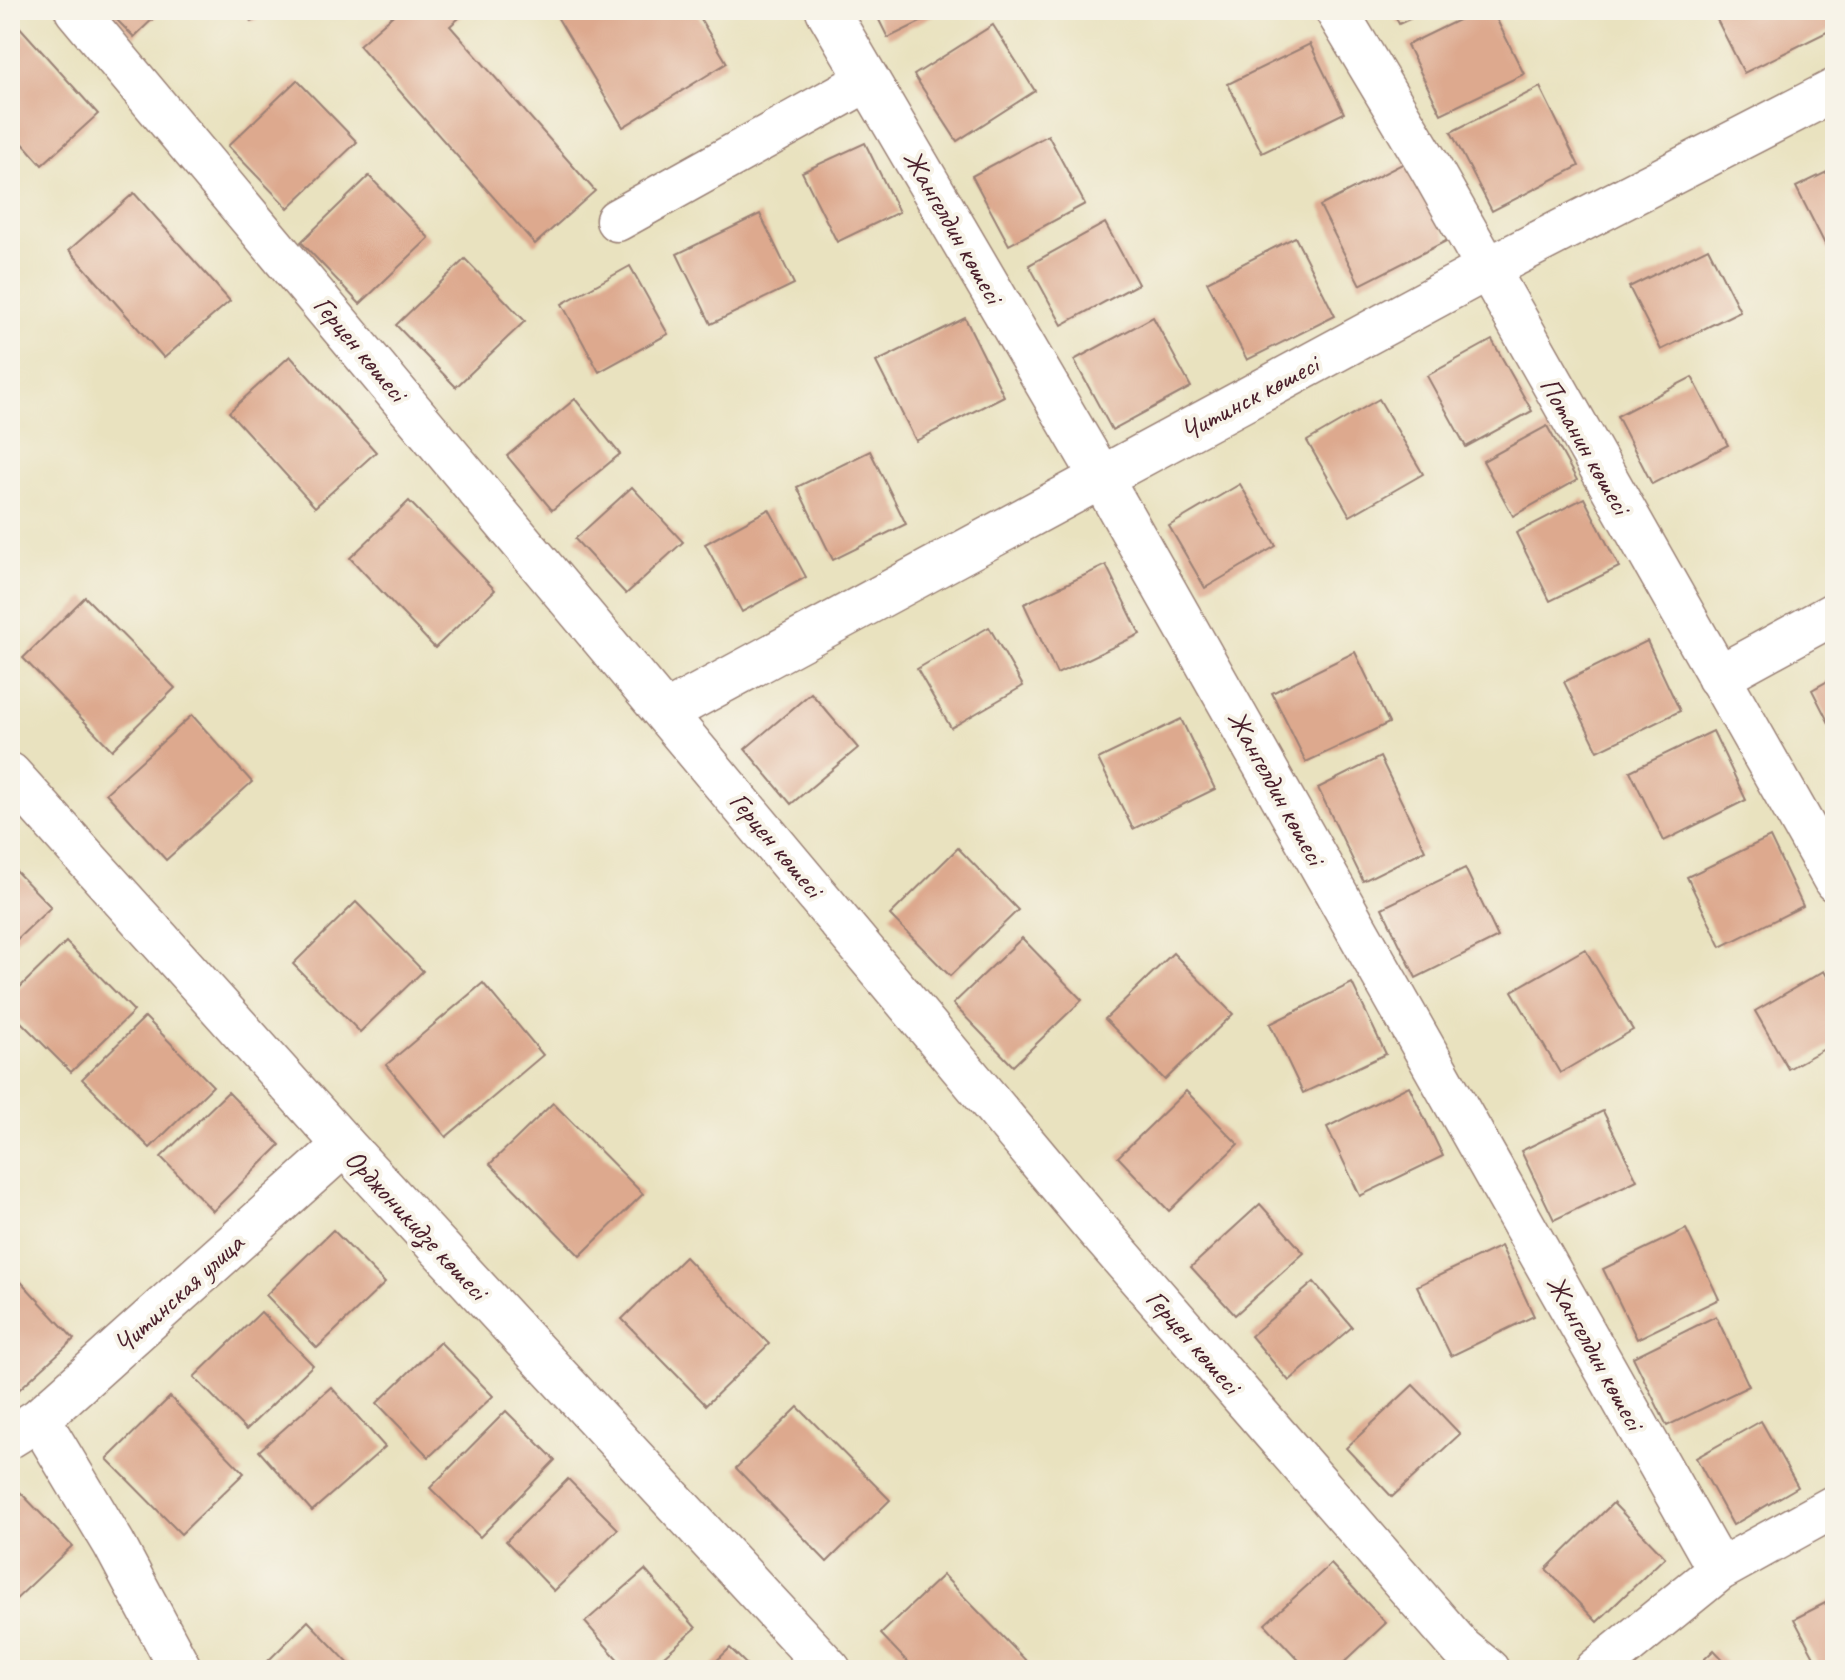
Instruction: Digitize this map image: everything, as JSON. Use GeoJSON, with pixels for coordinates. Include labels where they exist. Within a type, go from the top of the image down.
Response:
{"type":"FeatureCollection","features":[{"type":"Feature","properties":{"kind":"street","name":"Герцен көшесі"},"geometry":{"type":"LineString","coordinates":[[76,10],[667,712],[1095,1227],[1462,1649],[1488,1670]]}},
{"type":"Feature","properties":{"kind":"street","name":"Жангелдин көшесі"},"geometry":{"type":"LineString","coordinates":[[827,10],[1101,477],[1719,1570]]}},
{"type":"Feature","properties":{"kind":"street","name":"Потанин көшесі"},"geometry":{"type":"LineString","coordinates":[[1336,10],[1835,881]]}},
{"type":"Feature","properties":{"kind":"street"},"geometry":{"type":"LineString","coordinates":[[617,220],[868,80]]}},
{"type":"Feature","properties":{"kind":"street","name":"Читинск көшесі"},"geometry":{"type":"LineString","coordinates":[[667,712],[1487,269],[1835,90]]}},
{"type":"Feature","properties":{"kind":"street"},"geometry":{"type":"LineString","coordinates":[[1718,677],[1835,613]]}},
{"type":"Feature","properties":{"kind":"street","name":"Орджоникидзе көшесі"},"geometry":{"type":"LineString","coordinates":[[10,774],[344,1145],[830,1670]]}},
{"type":"Feature","properties":{"kind":"street","name":"Читинская улица"},"geometry":{"type":"LineString","coordinates":[[24,1428],[344,1145]]}},
{"type":"Feature","properties":{"kind":"street"},"geometry":{"type":"LineString","coordinates":[[24,1428],[114,1544],[181,1670]]}},
{"type":"Feature","properties":{"kind":"street"},"geometry":{"type":"LineString","coordinates":[[1596,1670],[1719,1570],[1835,1506]]}},
{"type":"Feature","properties":{"kind":"building"},"geometry":{"type":"Polygon","coordinates":[[[107,10],[162,10],[134,37],[107,10]]]}},
{"type":"Feature","properties":{"kind":"building"},"geometry":{"type":"Polygon","coordinates":[[[246,10],[276,10],[251,22],[246,10]]]}},
{"type":"Feature","properties":{"kind":"building"},"geometry":{"type":"Polygon","coordinates":[[[399,10],[468,10],[450,26],[595,191],[535,244],[359,45],[399,10]]]}},
{"type":"Feature","properties":{"kind":"building"},"geometry":{"type":"Polygon","coordinates":[[[553,10],[695,10],[727,63],[623,127],[553,10]]]}},
{"type":"Feature","properties":{"kind":"building"},"geometry":{"type":"Polygon","coordinates":[[[874,10],[945,10],[888,38],[874,10]]]}},
{"type":"Feature","properties":{"kind":"building"},"geometry":{"type":"Polygon","coordinates":[[[1392,10],[1429,10],[1399,24],[1392,10]]]}},
{"type":"Feature","properties":{"kind":"building"},"geometry":{"type":"Polygon","coordinates":[[[1479,10],[1492,10],[1524,74],[1441,114],[1407,45],[1479,10]]]}},
{"type":"Feature","properties":{"kind":"building"},"geometry":{"type":"Polygon","coordinates":[[[1712,10],[1823,10],[1833,29],[1744,73],[1712,10]]]}},
{"type":"Feature","properties":{"kind":"building"},"geometry":{"type":"Polygon","coordinates":[[[17,24],[98,114],[42,165],[10,129],[10,30],[17,24]]]}},
{"type":"Feature","properties":{"kind":"building"},"geometry":{"type":"Polygon","coordinates":[[[993,25],[1035,91],[957,141],[914,75],[993,25]]]}},
{"type":"Feature","properties":{"kind":"building"},"geometry":{"type":"Polygon","coordinates":[[[1310,44],[1344,113],[1262,153],[1228,84],[1310,44]]]}},
{"type":"Feature","properties":{"kind":"building"},"geometry":{"type":"Polygon","coordinates":[[[297,80],[357,142],[288,208],[228,146],[297,80]]]}},
{"type":"Feature","properties":{"kind":"building"},"geometry":{"type":"Polygon","coordinates":[[[1540,87],[1579,166],[1492,211],[1451,132],[1540,87]]]}},
{"type":"Feature","properties":{"kind":"building"},"geometry":{"type":"Polygon","coordinates":[[[1048,135],[1085,204],[1009,245],[972,176],[1048,135]]]}},
{"type":"Feature","properties":{"kind":"building"},"geometry":{"type":"Polygon","coordinates":[[[865,143],[899,212],[837,242],[802,172],[865,143]]]}},
{"type":"Feature","properties":{"kind":"building"},"geometry":{"type":"Polygon","coordinates":[[[1408,161],[1448,240],[1360,285],[1320,206],[1408,161]]]}},
{"type":"Feature","properties":{"kind":"building"},"geometry":{"type":"Polygon","coordinates":[[[1835,168],[1835,264],[1796,187],[1835,168]]]}},
{"type":"Feature","properties":{"kind":"building"},"geometry":{"type":"Polygon","coordinates":[[[369,176],[429,238],[360,304],[301,242],[369,176]]]}},
{"type":"Feature","properties":{"kind":"building"},"geometry":{"type":"Polygon","coordinates":[[[134,193],[230,301],[164,358],[69,250],[134,193]]]}},
{"type":"Feature","properties":{"kind":"building"},"geometry":{"type":"Polygon","coordinates":[[[760,214],[794,284],[711,324],[677,254],[760,214]]]}},
{"type":"Feature","properties":{"kind":"building"},"geometry":{"type":"Polygon","coordinates":[[[1105,223],[1138,284],[1062,325],[1029,265],[1105,223]]]}},
{"type":"Feature","properties":{"kind":"building"},"geometry":{"type":"Polygon","coordinates":[[[1295,237],[1335,316],[1247,360],[1207,282],[1295,237]]]}},
{"type":"Feature","properties":{"kind":"building"},"geometry":{"type":"Polygon","coordinates":[[[1708,248],[1740,311],[1661,350],[1629,287],[1708,248]]]}},
{"type":"Feature","properties":{"kind":"building"},"geometry":{"type":"Polygon","coordinates":[[[465,259],[525,321],[456,387],[396,325],[465,259]]]}},
{"type":"Feature","properties":{"kind":"building"},"geometry":{"type":"Polygon","coordinates":[[[630,266],[668,334],[599,372],[562,304],[630,266]]]}},
{"type":"Feature","properties":{"kind":"building"},"geometry":{"type":"Polygon","coordinates":[[[1153,317],[1191,387],[1112,430],[1074,360],[1153,317]]]}},
{"type":"Feature","properties":{"kind":"building"},"geometry":{"type":"Polygon","coordinates":[[[965,318],[1004,396],[916,441],[876,362],[965,318]]]}},
{"type":"Feature","properties":{"kind":"building"},"geometry":{"type":"Polygon","coordinates":[[[1492,340],[1532,411],[1466,447],[1427,376],[1492,340]]]}},
{"type":"Feature","properties":{"kind":"building"},"geometry":{"type":"Polygon","coordinates":[[[290,356],[376,452],[315,507],[229,412],[290,356]]]}},
{"type":"Feature","properties":{"kind":"building"},"geometry":{"type":"Polygon","coordinates":[[[1692,377],[1728,445],[1652,484],[1617,416],[1692,377]]]}},
{"type":"Feature","properties":{"kind":"building"},"geometry":{"type":"Polygon","coordinates":[[[575,399],[620,454],[552,510],[507,456],[575,399]]]}},
{"type":"Feature","properties":{"kind":"building"},"geometry":{"type":"Polygon","coordinates":[[[1379,399],[1423,474],[1350,516],[1307,441],[1379,399]]]}},
{"type":"Feature","properties":{"kind":"building"},"geometry":{"type":"Polygon","coordinates":[[[1547,426],[1577,480],[1513,516],[1483,461],[1547,426]]]}},
{"type":"Feature","properties":{"kind":"building"},"geometry":{"type":"Polygon","coordinates":[[[870,451],[906,524],[833,560],[797,487],[870,451]]]}},
{"type":"Feature","properties":{"kind":"building"},"geometry":{"type":"Polygon","coordinates":[[[1240,484],[1276,546],[1205,588],[1169,526],[1240,484]]]}},
{"type":"Feature","properties":{"kind":"building"},"geometry":{"type":"Polygon","coordinates":[[[632,487],[683,542],[626,594],[575,539],[632,487]]]}},
{"type":"Feature","properties":{"kind":"building"},"geometry":{"type":"Polygon","coordinates":[[[1584,498],[1619,567],[1550,601],[1516,533],[1584,498]]]}},
{"type":"Feature","properties":{"kind":"building"},"geometry":{"type":"Polygon","coordinates":[[[409,501],[495,590],[435,648],[350,558],[409,501]]]}},
{"type":"Feature","properties":{"kind":"building"},"geometry":{"type":"Polygon","coordinates":[[[769,509],[806,577],[742,612],[705,544],[769,509]]]}},
{"type":"Feature","properties":{"kind":"building"},"geometry":{"type":"Polygon","coordinates":[[[1106,565],[1140,634],[1057,674],[1024,604],[1106,565]]]}},
{"type":"Feature","properties":{"kind":"building"},"geometry":{"type":"Polygon","coordinates":[[[85,597],[175,688],[112,750],[23,658],[85,597]]]}},
{"type":"Feature","properties":{"kind":"building"},"geometry":{"type":"Polygon","coordinates":[[[989,627],[1023,686],[951,728],[917,669],[989,627]]]}},
{"type":"Feature","properties":{"kind":"building"},"geometry":{"type":"Polygon","coordinates":[[[1647,641],[1680,711],[1598,751],[1564,682],[1647,641]]]}},
{"type":"Feature","properties":{"kind":"building"},"geometry":{"type":"Polygon","coordinates":[[[1355,652],[1389,723],[1306,762],[1272,693],[1355,652]]]}},
{"type":"Feature","properties":{"kind":"building"},"geometry":{"type":"Polygon","coordinates":[[[1835,677],[1835,735],[1812,690],[1835,677]]]}},
{"type":"Feature","properties":{"kind":"building"},"geometry":{"type":"Polygon","coordinates":[[[811,693],[858,748],[791,804],[745,749],[811,693]]]}},
{"type":"Feature","properties":{"kind":"building"},"geometry":{"type":"Polygon","coordinates":[[[192,715],[252,782],[166,860],[106,793],[192,715]]]}},
{"type":"Feature","properties":{"kind":"building"},"geometry":{"type":"Polygon","coordinates":[[[1181,719],[1215,789],[1133,829],[1098,759],[1181,719]]]}},
{"type":"Feature","properties":{"kind":"building"},"geometry":{"type":"Polygon","coordinates":[[[1713,731],[1746,800],[1664,841],[1630,771],[1713,731]]]}},
{"type":"Feature","properties":{"kind":"building"},"geometry":{"type":"Polygon","coordinates":[[[1380,757],[1425,850],[1363,881],[1318,788],[1380,757]]]}},
{"type":"Feature","properties":{"kind":"building"},"geometry":{"type":"Polygon","coordinates":[[[1770,837],[1803,906],[1721,947],[1687,877],[1770,837]]]}},
{"type":"Feature","properties":{"kind":"building"},"geometry":{"type":"Polygon","coordinates":[[[958,848],[1018,910],[950,976],[890,915],[958,848]]]}},
{"type":"Feature","properties":{"kind":"building"},"geometry":{"type":"Polygon","coordinates":[[[10,865],[51,907],[10,946],[10,865]]]}},
{"type":"Feature","properties":{"kind":"building"},"geometry":{"type":"Polygon","coordinates":[[[1465,868],[1498,937],[1416,978],[1382,908],[1465,868]]]}},
{"type":"Feature","properties":{"kind":"building"},"geometry":{"type":"Polygon","coordinates":[[[356,902],[423,971],[360,1032],[293,964],[356,902]]]}},
{"type":"Feature","properties":{"kind":"building"},"geometry":{"type":"Polygon","coordinates":[[[1022,938],[1082,1000],[1013,1066],[953,1004],[1022,938]]]}},
{"type":"Feature","properties":{"kind":"building"},"geometry":{"type":"Polygon","coordinates":[[[66,942],[134,1011],[71,1072],[10,1011],[10,997],[66,942]]]}},
{"type":"Feature","properties":{"kind":"building"},"geometry":{"type":"Polygon","coordinates":[[[1585,949],[1633,1030],[1560,1073],[1512,991],[1585,949]]]}},
{"type":"Feature","properties":{"kind":"building"},"geometry":{"type":"Polygon","coordinates":[[[1173,953],[1233,1014],[1165,1080],[1105,1019],[1173,953]]]}},
{"type":"Feature","properties":{"kind":"building"},"geometry":{"type":"Polygon","coordinates":[[[1824,971],[1835,991],[1835,1043],[1788,1069],[1755,1011],[1824,971]]]}},
{"type":"Feature","properties":{"kind":"building"},"geometry":{"type":"Polygon","coordinates":[[[483,983],[543,1055],[446,1137],[386,1065],[483,983]]]}},
{"type":"Feature","properties":{"kind":"building"},"geometry":{"type":"Polygon","coordinates":[[[1352,983],[1386,1054],[1303,1093],[1270,1024],[1352,983]]]}},
{"type":"Feature","properties":{"kind":"building"},"geometry":{"type":"Polygon","coordinates":[[[145,1017],[213,1086],[150,1148],[82,1079],[145,1017]]]}},
{"type":"Feature","properties":{"kind":"building"},"geometry":{"type":"Polygon","coordinates":[[[1409,1086],[1443,1156],[1360,1196],[1327,1127],[1409,1086]]]}},
{"type":"Feature","properties":{"kind":"building"},"geometry":{"type":"Polygon","coordinates":[[[1186,1091],[1238,1144],[1169,1211],[1118,1157],[1186,1091]]]}},
{"type":"Feature","properties":{"kind":"building"},"geometry":{"type":"Polygon","coordinates":[[[228,1092],[280,1145],[213,1211],[161,1157],[228,1092]]]}},
{"type":"Feature","properties":{"kind":"building"},"geometry":{"type":"Polygon","coordinates":[[[553,1103],[643,1194],[580,1256],[490,1164],[553,1103]]]}},
{"type":"Feature","properties":{"kind":"building"},"geometry":{"type":"Polygon","coordinates":[[[1603,1111],[1637,1180],[1554,1220],[1521,1151],[1603,1111]]]}},
{"type":"Feature","properties":{"kind":"building"},"geometry":{"type":"Polygon","coordinates":[[[1260,1204],[1304,1253],[1235,1315],[1191,1267],[1260,1204]]]}},
{"type":"Feature","properties":{"kind":"building"},"geometry":{"type":"Polygon","coordinates":[[[1686,1229],[1719,1299],[1637,1339],[1603,1269],[1686,1229]]]}},
{"type":"Feature","properties":{"kind":"building"},"geometry":{"type":"Polygon","coordinates":[[[333,1230],[385,1283],[317,1348],[266,1295],[333,1230]]]}},
{"type":"Feature","properties":{"kind":"building"},"geometry":{"type":"Polygon","coordinates":[[[1501,1246],[1534,1316],[1451,1356],[1417,1286],[1501,1246]]]}},
{"type":"Feature","properties":{"kind":"building"},"geometry":{"type":"Polygon","coordinates":[[[685,1257],[769,1344],[706,1405],[622,1319],[685,1257]]]}},
{"type":"Feature","properties":{"kind":"building"},"geometry":{"type":"Polygon","coordinates":[[[10,1273],[74,1339],[10,1398],[10,1273]]]}},
{"type":"Feature","properties":{"kind":"building"},"geometry":{"type":"Polygon","coordinates":[[[1314,1282],[1352,1327],[1289,1381],[1251,1336],[1314,1282]]]}},
{"type":"Feature","properties":{"kind":"building"},"geometry":{"type":"Polygon","coordinates":[[[261,1312],[313,1365],[246,1430],[194,1377],[261,1312]]]}},
{"type":"Feature","properties":{"kind":"building"},"geometry":{"type":"Polygon","coordinates":[[[1716,1316],[1749,1386],[1667,1426],[1633,1357],[1716,1316]]]}},
{"type":"Feature","properties":{"kind":"building"},"geometry":{"type":"Polygon","coordinates":[[[440,1342],[493,1396],[429,1457],[377,1403],[440,1342]]]}},
{"type":"Feature","properties":{"kind":"building"},"geometry":{"type":"Polygon","coordinates":[[[1413,1385],[1460,1434],[1392,1497],[1346,1448],[1413,1385]]]}},
{"type":"Feature","properties":{"kind":"building"},"geometry":{"type":"Polygon","coordinates":[[[331,1387],[385,1447],[312,1511],[259,1451],[331,1387]]]}},
{"type":"Feature","properties":{"kind":"building"},"geometry":{"type":"Polygon","coordinates":[[[170,1397],[244,1473],[181,1534],[107,1459],[170,1397]]]}},
{"type":"Feature","properties":{"kind":"building"},"geometry":{"type":"Polygon","coordinates":[[[798,1407],[890,1500],[827,1562],[736,1468],[798,1407]]]}},
{"type":"Feature","properties":{"kind":"building"},"geometry":{"type":"Polygon","coordinates":[[[506,1411],[555,1460],[480,1537],[430,1488],[506,1411]]]}},
{"type":"Feature","properties":{"kind":"building"},"geometry":{"type":"Polygon","coordinates":[[[1761,1421],[1798,1487],[1733,1525],[1696,1458],[1761,1421]]]}},
{"type":"Feature","properties":{"kind":"building"},"geometry":{"type":"Polygon","coordinates":[[[568,1479],[618,1529],[554,1591],[506,1541],[568,1479]]]}},
{"type":"Feature","properties":{"kind":"building"},"geometry":{"type":"Polygon","coordinates":[[[20,1492],[72,1546],[10,1605],[10,1502],[20,1492]]]}},
{"type":"Feature","properties":{"kind":"building"},"geometry":{"type":"Polygon","coordinates":[[[1613,1503],[1665,1557],[1597,1622],[1546,1569],[1613,1503]]]}},
{"type":"Feature","properties":{"kind":"building"},"geometry":{"type":"Polygon","coordinates":[[[1331,1564],[1386,1623],[1336,1670],[1308,1670],[1265,1624],[1331,1564]]]}},
{"type":"Feature","properties":{"kind":"building"},"geometry":{"type":"Polygon","coordinates":[[[645,1570],[696,1628],[648,1670],[627,1670],[585,1622],[645,1570]]]}},
{"type":"Feature","properties":{"kind":"building"},"geometry":{"type":"Polygon","coordinates":[[[943,1575],[1035,1670],[915,1670],[881,1634],[943,1575]]]}},
{"type":"Feature","properties":{"kind":"building"},"geometry":{"type":"Polygon","coordinates":[[[1835,1598],[1835,1670],[1821,1670],[1794,1619],[1835,1598]]]}},
{"type":"Feature","properties":{"kind":"building"},"geometry":{"type":"Polygon","coordinates":[[[308,1621],[355,1670],[259,1670],[308,1621]]]}},
{"type":"Feature","properties":{"kind":"building"},"geometry":{"type":"Polygon","coordinates":[[[730,1648],[752,1670],[707,1670],[730,1648]]]}},
{"type":"Feature","properties":{"kind":"building"},"geometry":{"type":"Polygon","coordinates":[[[1714,1650],[1733,1670],[1693,1670],[1714,1650]]]}}]}
